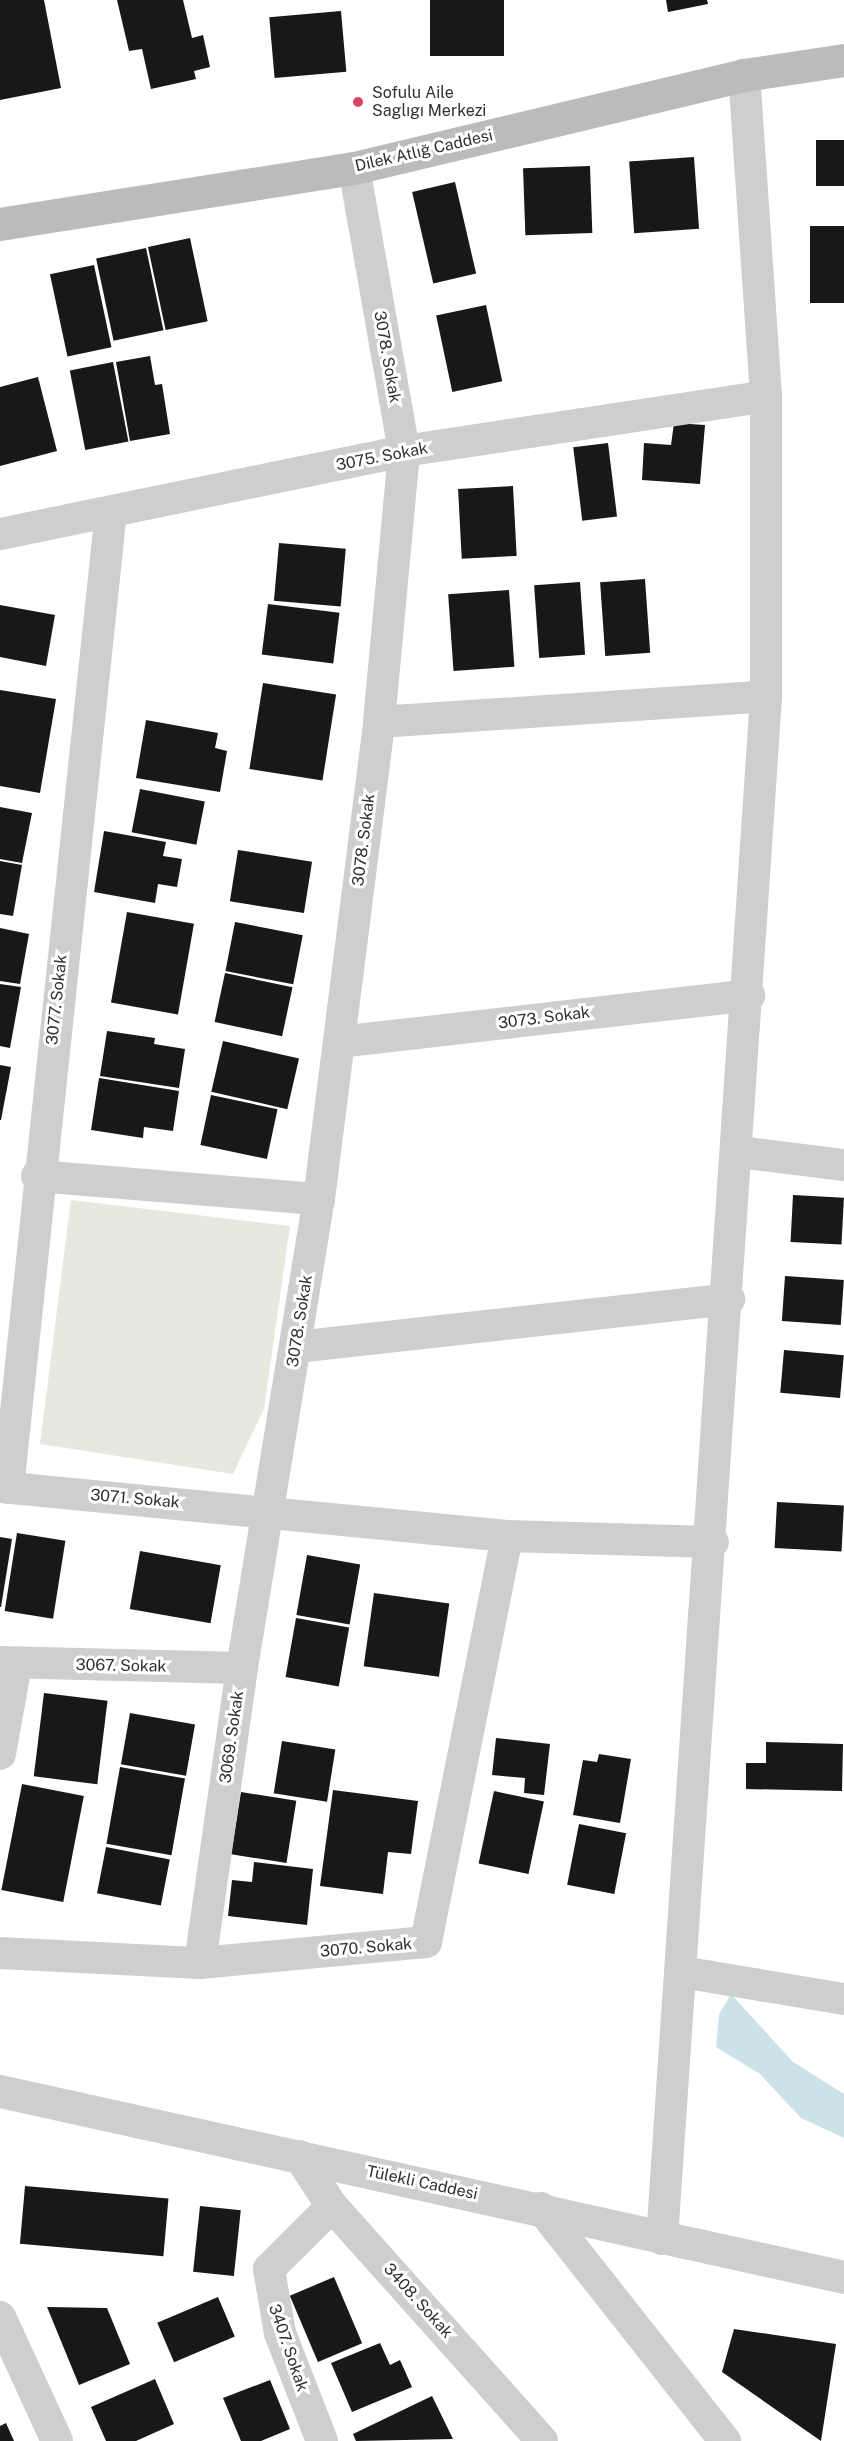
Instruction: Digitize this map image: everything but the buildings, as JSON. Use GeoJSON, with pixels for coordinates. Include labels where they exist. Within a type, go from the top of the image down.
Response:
{"type":"FeatureCollection","features":[{"type":"Feature","properties":{"kind":"main road","name":"Dilek Atlığ Caddesi"},"geometry":{"type":"LineString","coordinates":[[0,224],[354,168],[744,75],[844,60]]}},
{"type":"Feature","properties":{"kind":"street"},"geometry":{"type":"LineString","coordinates":[[662,2239],[713,1542],[766,696],[766,396],[744,75]]}},
{"type":"Feature","properties":{"kind":"street","name":"3078. Sokak"},"geometry":{"type":"LineString","coordinates":[[269,1511],[320,1198],[379,722],[404,452],[354,168]]}},
{"type":"Feature","properties":{"kind":"street","name":"3075. Sokak"},"geometry":{"type":"LineString","coordinates":[[0,534],[404,452],[766,396]]}},
{"type":"Feature","properties":{"kind":"street","name":"3077. Sokak"},"geometry":{"type":"LineString","coordinates":[[4,1488],[111,512]]}},
{"type":"Feature","properties":{"kind":"street"},"geometry":{"type":"LineString","coordinates":[[379,722],[766,696]]}},
{"type":"Feature","properties":{"kind":"street","name":"3073. Sokak"},"geometry":{"type":"LineString","coordinates":[[339,1042],[749,995]]}},
{"type":"Feature","properties":{"kind":"street"},"geometry":{"type":"LineString","coordinates":[[739,1152],[844,1165]]}},
{"type":"Feature","properties":{"kind":"street"},"geometry":{"type":"LineString","coordinates":[[37,1176],[320,1198]]}},
{"type":"Feature","properties":{"kind":"street"},"geometry":{"type":"LineString","coordinates":[[296,1347],[729,1299]]}},
{"type":"Feature","properties":{"kind":"street","name":"3071. Sokak"},"geometry":{"type":"LineString","coordinates":[[4,1488],[269,1511],[507,1536],[713,1542]]}},
{"type":"Feature","properties":{"kind":"street","name":"3069. Sokak"},"geometry":{"type":"LineString","coordinates":[[200,1963],[242,1668],[269,1511]]}},
{"type":"Feature","properties":{"kind":"street","name":"3070. Sokak"},"geometry":{"type":"LineString","coordinates":[[0,1953],[200,1963],[426,1942],[507,1536]]}},
{"type":"Feature","properties":{"kind":"street"},"geometry":{"type":"LineString","coordinates":[[0,1754],[8,1663]]}},
{"type":"Feature","properties":{"kind":"street","name":"3067. Sokak"},"geometry":{"type":"LineString","coordinates":[[8,1663],[242,1668]]}},
{"type":"Feature","properties":{"kind":"street"},"geometry":{"type":"LineString","coordinates":[[682,1972],[844,1999]]}},
{"type":"Feature","properties":{"kind":"street","name":"Tülekli Caddesi"},"geometry":{"type":"LineString","coordinates":[[0,2091],[541,2208],[662,2239],[844,2277]]}},
{"type":"Feature","properties":{"kind":"street","name":"3408. Sokak"},"geometry":{"type":"LineString","coordinates":[[299,2157],[332,2206],[542,2441]]}},
{"type":"Feature","properties":{"kind":"street","name":"3407. Sokak"},"geometry":{"type":"LineString","coordinates":[[322,2441],[280,2333],[269,2269],[332,2206]]}},
{"type":"Feature","properties":{"kind":"street"},"geometry":{"type":"LineString","coordinates":[[541,2208],[726,2441]]}},
{"type":"Feature","properties":{"kind":"street"},"geometry":{"type":"LineString","coordinates":[[0,2317],[57,2441]]}},
{"type":"Feature","properties":{"kind":"shaded area"},"geometry":{"type":"Polygon","coordinates":[[[71,1200],[290,1226],[264,1409],[233,1474],[40,1444],[71,1200]]]}},
{"type":"Feature","properties":{"kind":"water"},"geometry":{"type":"Polygon","coordinates":[[[731,1994],[793,2062],[844,2094],[844,2138],[801,2118],[760,2074],[716,2047],[719,2014],[731,1994]]]}},
{"type":"Feature","properties":{"kind":"place","name":"Sofulu Aile Saglıgı Merkezi"},"geometry":{"type":"Point","coordinates":[358,102]}}]}
